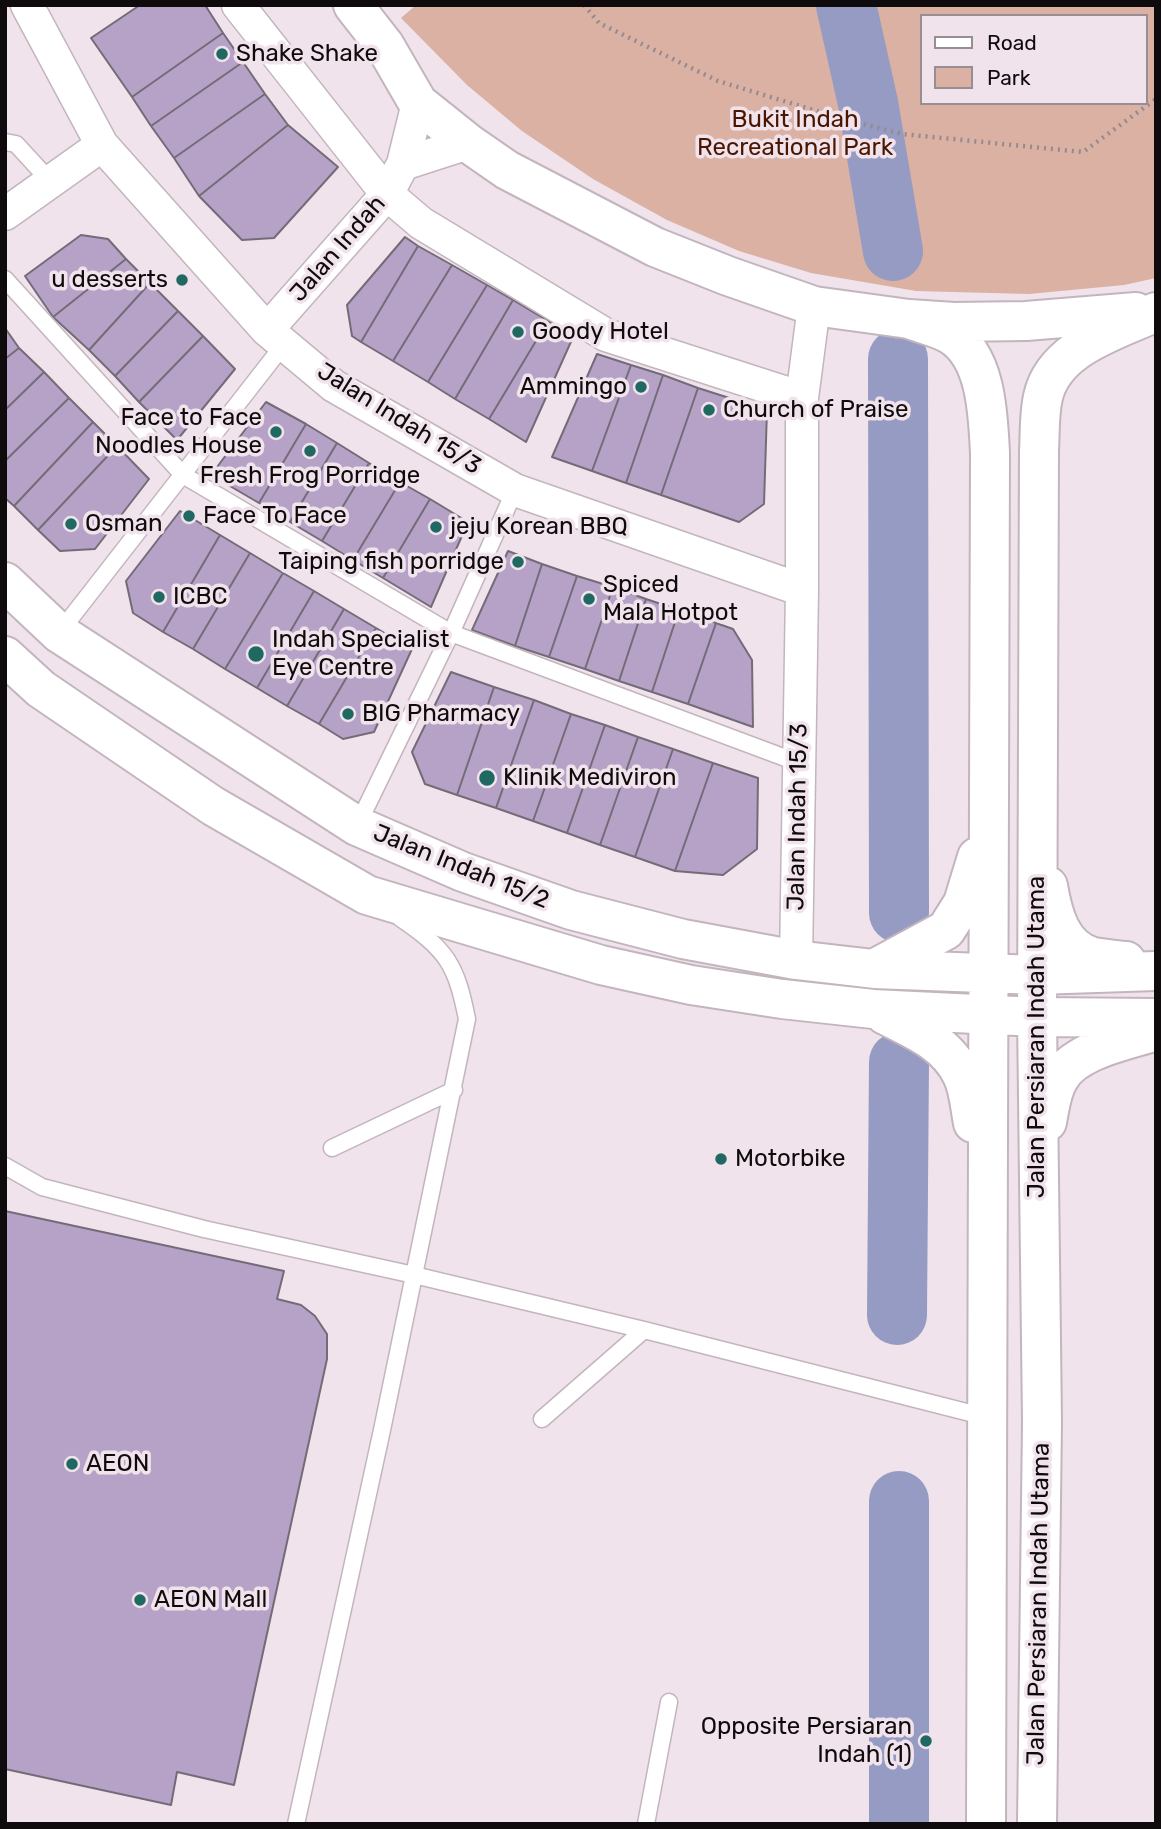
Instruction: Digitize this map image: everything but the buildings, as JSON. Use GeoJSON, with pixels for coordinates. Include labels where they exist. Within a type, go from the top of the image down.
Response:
{"type":"FeatureCollection","features":[{"type":"Feature","properties":{"kind":"main road","name":"Jalan Persiaran Indah Utama"},"geometry":{"type":"LineString","coordinates":[[353,5],[384,47],[418,103],[468,144],[507,170],[656,247],[728,276],[814,306],[909,319],[954,322],[1026,321],[1156,311]]}},
{"type":"Feature","properties":{"kind":"main road","name":"Jalan Persiaran Indah Utama"},"geometry":{"type":"LineString","coordinates":[[1037,1824],[1042,1422],[1037,1184],[1037,819],[1039,451],[1043,395],[1057,367],[1080,348],[1156,311]]}},
{"type":"Feature","properties":{"kind":"main road","name":"Jalan Persiaran Indah Utama"},"geometry":{"type":"LineString","coordinates":[[909,319],[952,335],[969,354],[980,377],[987,406],[990,453],[986,1824]]}},
{"type":"Feature","properties":{"kind":"main road","name":"Jalan Indah 15/2"},"geometry":{"type":"LineString","coordinates":[[5,582],[59,633],[357,825],[463,872],[571,910],[682,939],[796,960],[874,969],[1037,975],[1156,971]]}},
{"type":"Feature","properties":{"kind":"main road","name":"Jalan Indah 15/2"},"geometry":{"type":"LineString","coordinates":[[5,656],[41,689],[214,806],[367,895],[601,965],[691,985],[873,1009],[1037,1017],[1156,1018]]}},
{"type":"Feature","properties":{"kind":"main road"},"geometry":{"type":"LineString","coordinates":[[874,969],[946,930],[957,916],[989,815]]}},
{"type":"Feature","properties":{"kind":"main road"},"geometry":{"type":"LineString","coordinates":[[1037,819],[1052,907],[1063,934],[1074,946],[1091,956],[1156,965]]}},
{"type":"Feature","properties":{"kind":"main road"},"geometry":{"type":"LineString","coordinates":[[873,1009],[925,1035],[943,1048],[964,1077],[988,1191]]}},
{"type":"Feature","properties":{"kind":"main road"},"geometry":{"type":"LineString","coordinates":[[1037,1184],[1052,1095],[1059,1078],[1069,1065],[1082,1056],[1156,1031]]}},
{"type":"Feature","properties":{"kind":"street","name":"Jalan Indah 15/3"},"geometry":{"type":"LineString","coordinates":[[27,5],[102,145],[276,336],[334,386],[515,490],[802,590]]}},
{"type":"Feature","properties":{"kind":"street"},"geometry":{"type":"LineString","coordinates":[[238,5],[387,194],[421,223],[606,335],[802,398]]}},
{"type":"Feature","properties":{"kind":"street","name":"Jalan Indah"},"geometry":{"type":"LineString","coordinates":[[276,336],[387,194],[403,164],[418,103]]}},
{"type":"Feature","properties":{"kind":"street"},"geometry":{"type":"LineString","coordinates":[[403,164],[468,144]]}},
{"type":"Feature","properties":{"kind":"street"},"geometry":{"type":"LineString","coordinates":[[5,215],[102,145]]}},
{"type":"Feature","properties":{"kind":"street","name":"Jalan Indah 15/3"},"geometry":{"type":"LineString","coordinates":[[796,960],[802,398],[814,306]]}},
{"type":"Feature","properties":{"kind":"lane"},"geometry":{"type":"LineString","coordinates":[[5,142],[16,144],[51,182]]}},
{"type":"Feature","properties":{"kind":"lane"},"geometry":{"type":"LineString","coordinates":[[5,279],[183,475],[452,633],[799,763]]}},
{"type":"Feature","properties":{"kind":"lane"},"geometry":{"type":"LineString","coordinates":[[59,633],[183,475],[276,336]]}},
{"type":"Feature","properties":{"kind":"lane"},"geometry":{"type":"LineString","coordinates":[[357,825],[452,633],[515,490]]}},
{"type":"Feature","properties":{"kind":"lane"},"geometry":{"type":"LineString","coordinates":[[296,1824],[467,1019],[460,984],[444,953],[420,932],[367,895]]}},
{"type":"Feature","properties":{"kind":"lane"},"geometry":{"type":"LineString","coordinates":[[332,1149],[454,1090]]}},
{"type":"Feature","properties":{"kind":"lane"},"geometry":{"type":"LineString","coordinates":[[5,1166],[41,1186],[141,1213],[644,1330],[986,1417]]}},
{"type":"Feature","properties":{"kind":"lane"},"geometry":{"type":"LineString","coordinates":[[542,1419],[644,1330]]}},
{"type":"Feature","properties":{"kind":"lane"},"geometry":{"type":"LineString","coordinates":[[646,1824],[669,1702]]}},
{"type":"Feature","properties":{"kind":"path"},"geometry":{"type":"LineString","coordinates":[[584,5],[599,23],[718,81],[901,134],[1083,152],[1156,99]]}},
{"type":"Feature","properties":{"kind":"green space","name":"Bukit Indah Recreational Park"},"geometry":{"type":"Polygon","coordinates":[[[416,5],[1156,5],[1156,278],[1124,285],[1029,294],[916,291],[811,273],[739,251],[667,220],[593,179],[522,131],[467,85],[401,18],[416,5]]]}},
{"type":"Feature","properties":{"kind":"waterway"},"geometry":{"type":"LineString","coordinates":[[846,5],[868,103],[893,251]]}},
{"type":"Feature","properties":{"kind":"waterway"},"geometry":{"type":"LineString","coordinates":[[898,359],[899,913]]}},
{"type":"Feature","properties":{"kind":"waterway"},"geometry":{"type":"LineString","coordinates":[[897,1315],[899,1062]]}},
{"type":"Feature","properties":{"kind":"waterway"},"geometry":{"type":"LineString","coordinates":[[899,1501],[899,1824]]}},
{"type":"Feature","properties":{"kind":"place","name":"Shake Shake"},"geometry":{"type":"Point","coordinates":[222,54]}},
{"type":"Feature","properties":{"kind":"place","name":"u desserts"},"geometry":{"type":"Point","coordinates":[182,280]}},
{"type":"Feature","properties":{"kind":"place","name":"Goody Hotel"},"geometry":{"type":"Point","coordinates":[518,332]}},
{"type":"Feature","properties":{"kind":"place","name":"Ammingo"},"geometry":{"type":"Point","coordinates":[641,387]}},
{"type":"Feature","properties":{"kind":"place","name":"Church of Praise"},"geometry":{"type":"Point","coordinates":[709,410]}},
{"type":"Feature","properties":{"kind":"place","name":"Face to Face Noodles House"},"geometry":{"type":"Point","coordinates":[276,432]}},
{"type":"Feature","properties":{"kind":"place","name":"Fresh Frog Porridge"},"geometry":{"type":"Point","coordinates":[310,451]}},
{"type":"Feature","properties":{"kind":"place","name":"Face To Face"},"geometry":{"type":"Point","coordinates":[189,516]}},
{"type":"Feature","properties":{"kind":"place","name":"Osman"},"geometry":{"type":"Point","coordinates":[71,524]}},
{"type":"Feature","properties":{"kind":"place","name":"jeju Korean BBQ"},"geometry":{"type":"Point","coordinates":[436,527]}},
{"type":"Feature","properties":{"kind":"place","name":"Taiping fish porridge"},"geometry":{"type":"Point","coordinates":[518,562]}},
{"type":"Feature","properties":{"kind":"place","name":"ICBC"},"geometry":{"type":"Point","coordinates":[159,597]}},
{"type":"Feature","properties":{"kind":"place","name":"Spiced Mala Hotpot"},"geometry":{"type":"Point","coordinates":[589,599]}},
{"type":"Feature","properties":{"kind":"place","name":"Indah Specialist Eye Centre"},"geometry":{"type":"Point","coordinates":[256,654]}},
{"type":"Feature","properties":{"kind":"place","name":"BIG Pharmacy"},"geometry":{"type":"Point","coordinates":[348,714]}},
{"type":"Feature","properties":{"kind":"place","name":"Klinik Mediviron"},"geometry":{"type":"Point","coordinates":[487,778]}},
{"type":"Feature","properties":{"kind":"place","name":"Motorbike"},"geometry":{"type":"Point","coordinates":[721,1159]}},
{"type":"Feature","properties":{"kind":"place","name":"AEON"},"geometry":{"type":"Point","coordinates":[72,1464]}},
{"type":"Feature","properties":{"kind":"place","name":"AEON Mall"},"geometry":{"type":"Point","coordinates":[140,1600]}},
{"type":"Feature","properties":{"kind":"place","name":"Opposite Persiaran Indah (1)"},"geometry":{"type":"Point","coordinates":[926,1741]}}]}
